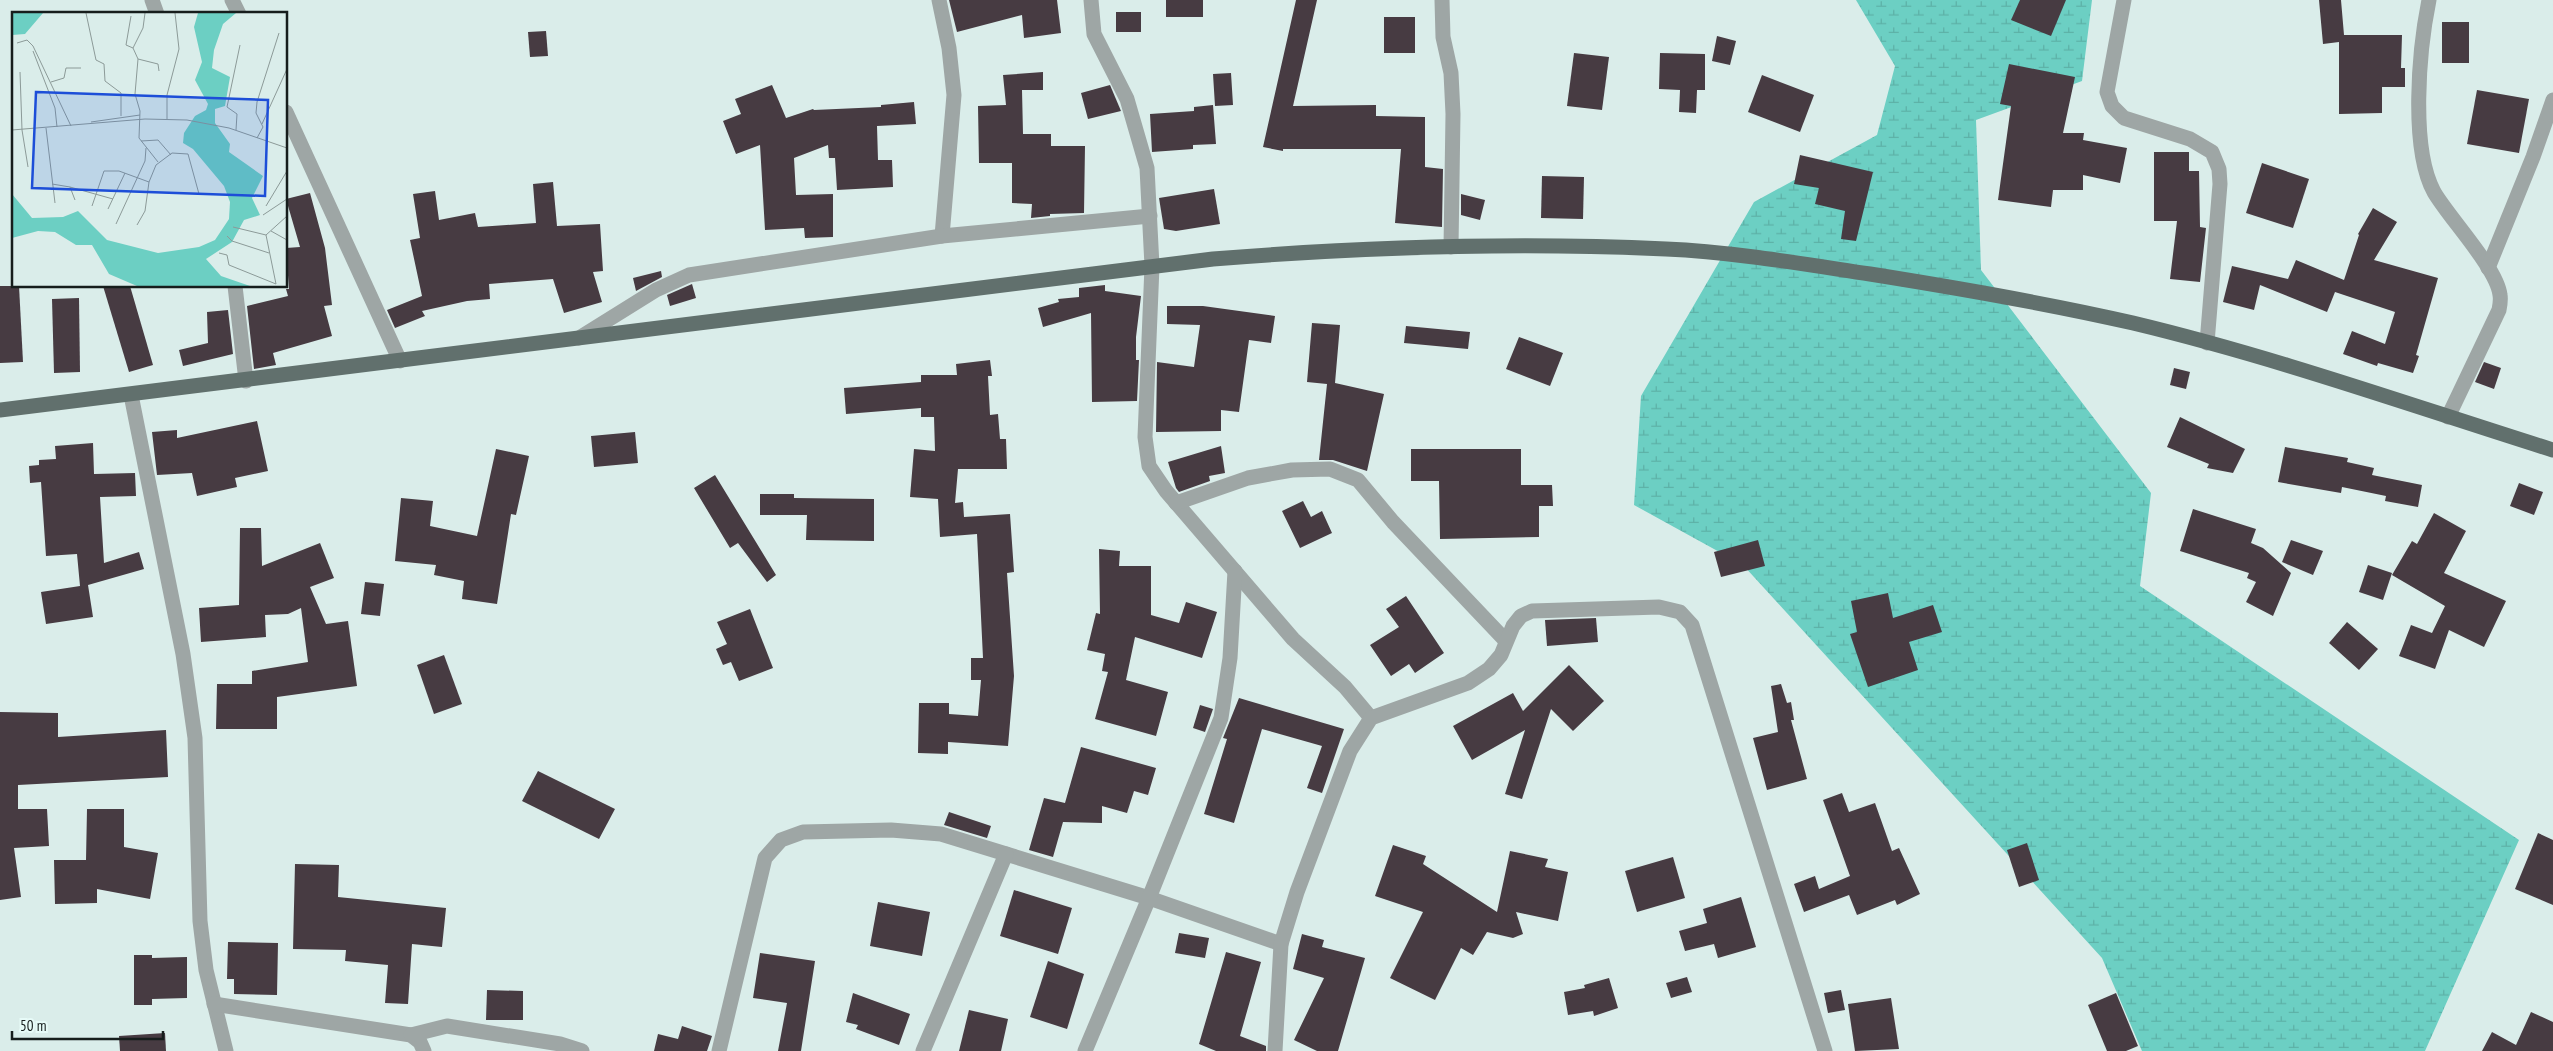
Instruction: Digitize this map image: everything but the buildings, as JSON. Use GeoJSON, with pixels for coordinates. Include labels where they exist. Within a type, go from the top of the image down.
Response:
{"type":"FeatureCollection","features":[{"type":"Feature","properties":{"kind":"main road"},"geometry":{"type":"LineString","coordinates":[[0,410],[246,381],[1152,266],[1329,250],[1451,247],[1668,249],[1812,265],[2010,296],[2134,324],[2271,359],[2553,450]]}},
{"type":"Feature","properties":{"kind":"street"},"geometry":{"type":"LineString","coordinates":[[152,0],[156,12]]}},
{"type":"Feature","properties":{"kind":"street"},"geometry":{"type":"LineString","coordinates":[[232,0],[238,12]]}},
{"type":"Feature","properties":{"kind":"street"},"geometry":{"type":"LineString","coordinates":[[939,0],[950,48],[954,95],[942,236]]}},
{"type":"Feature","properties":{"kind":"street"},"geometry":{"type":"LineString","coordinates":[[1091,0],[1094,34],[1126,99],[1147,168],[1152,266],[1145,437],[1149,466],[1176,503],[1293,639],[1345,687],[1371,718]]}},
{"type":"Feature","properties":{"kind":"street"},"geometry":{"type":"LineString","coordinates":[[1442,0],[1443,37],[1451,73],[1454,114],[1451,247]]}},
{"type":"Feature","properties":{"kind":"street"},"geometry":{"type":"LineString","coordinates":[[2124,0],[2107,92],[2112,106],[2124,118],[2190,139],[2212,152],[2219,169],[2220,184],[2208,343]]}},
{"type":"Feature","properties":{"kind":"street"},"geometry":{"type":"LineString","coordinates":[[2429,0],[2424,22],[2420,91],[2420,148],[2434,192],[2488,268],[2500,294],[2499,310],[2448,417]]}},
{"type":"Feature","properties":{"kind":"street"},"geometry":{"type":"LineString","coordinates":[[2488,268],[2533,157],[2553,100]]}},
{"type":"Feature","properties":{"kind":"street"},"geometry":{"type":"LineString","coordinates":[[288,116],[400,361]]}},
{"type":"Feature","properties":{"kind":"street"},"geometry":{"type":"LineString","coordinates":[[578,338],[656,290],[689,276],[942,236],[1150,216]]}},
{"type":"Feature","properties":{"kind":"street"},"geometry":{"type":"LineString","coordinates":[[235,288],[246,381]]}},
{"type":"Feature","properties":{"kind":"street"},"geometry":{"type":"LineString","coordinates":[[131,395],[183,654],[195,747],[200,921],[206,970],[226,1051]]}},
{"type":"Feature","properties":{"kind":"street"},"geometry":{"type":"LineString","coordinates":[[1176,503],[1248,478],[1292,470],[1330,469],[1358,480],[1393,522],[1506,641]]}},
{"type":"Feature","properties":{"kind":"street"},"geometry":{"type":"LineString","coordinates":[[1085,1051],[1221,718],[1230,658],[1235,571]]}},
{"type":"Feature","properties":{"kind":"street"},"geometry":{"type":"LineString","coordinates":[[1275,1051],[1281,944],[1297,892],[1350,750],[1371,718],[1468,683],[1489,669],[1501,656],[1513,626],[1521,616],[1532,611],[1659,607],[1680,612],[1692,625],[1825,1051]]}},
{"type":"Feature","properties":{"kind":"street"},"geometry":{"type":"LineString","coordinates":[[719,1051],[765,858],[781,840],[803,832],[891,830],[941,834],[1149,898],[1281,944]]}},
{"type":"Feature","properties":{"kind":"street"},"geometry":{"type":"LineString","coordinates":[[923,1051],[1006,854]]}},
{"type":"Feature","properties":{"kind":"street"},"geometry":{"type":"LineString","coordinates":[[214,1004],[411,1035],[447,1026],[560,1044],[582,1051]]}},
{"type":"Feature","properties":{"kind":"street"},"geometry":{"type":"LineString","coordinates":[[411,1035],[420,1042],[424,1051]]}},
{"type":"Feature","properties":{"kind":"green space"},"geometry":{"type":"Polygon","coordinates":[[[1856,0],[2092,0],[2082,81],[1976,120],[1981,270],[2151,493],[2140,586],[2519,840],[2425,1051],[2142,1051],[2102,958],[1743,565],[1634,505],[1641,396],[1754,202],[1877,135],[1895,66],[1856,0]]]}}]}
